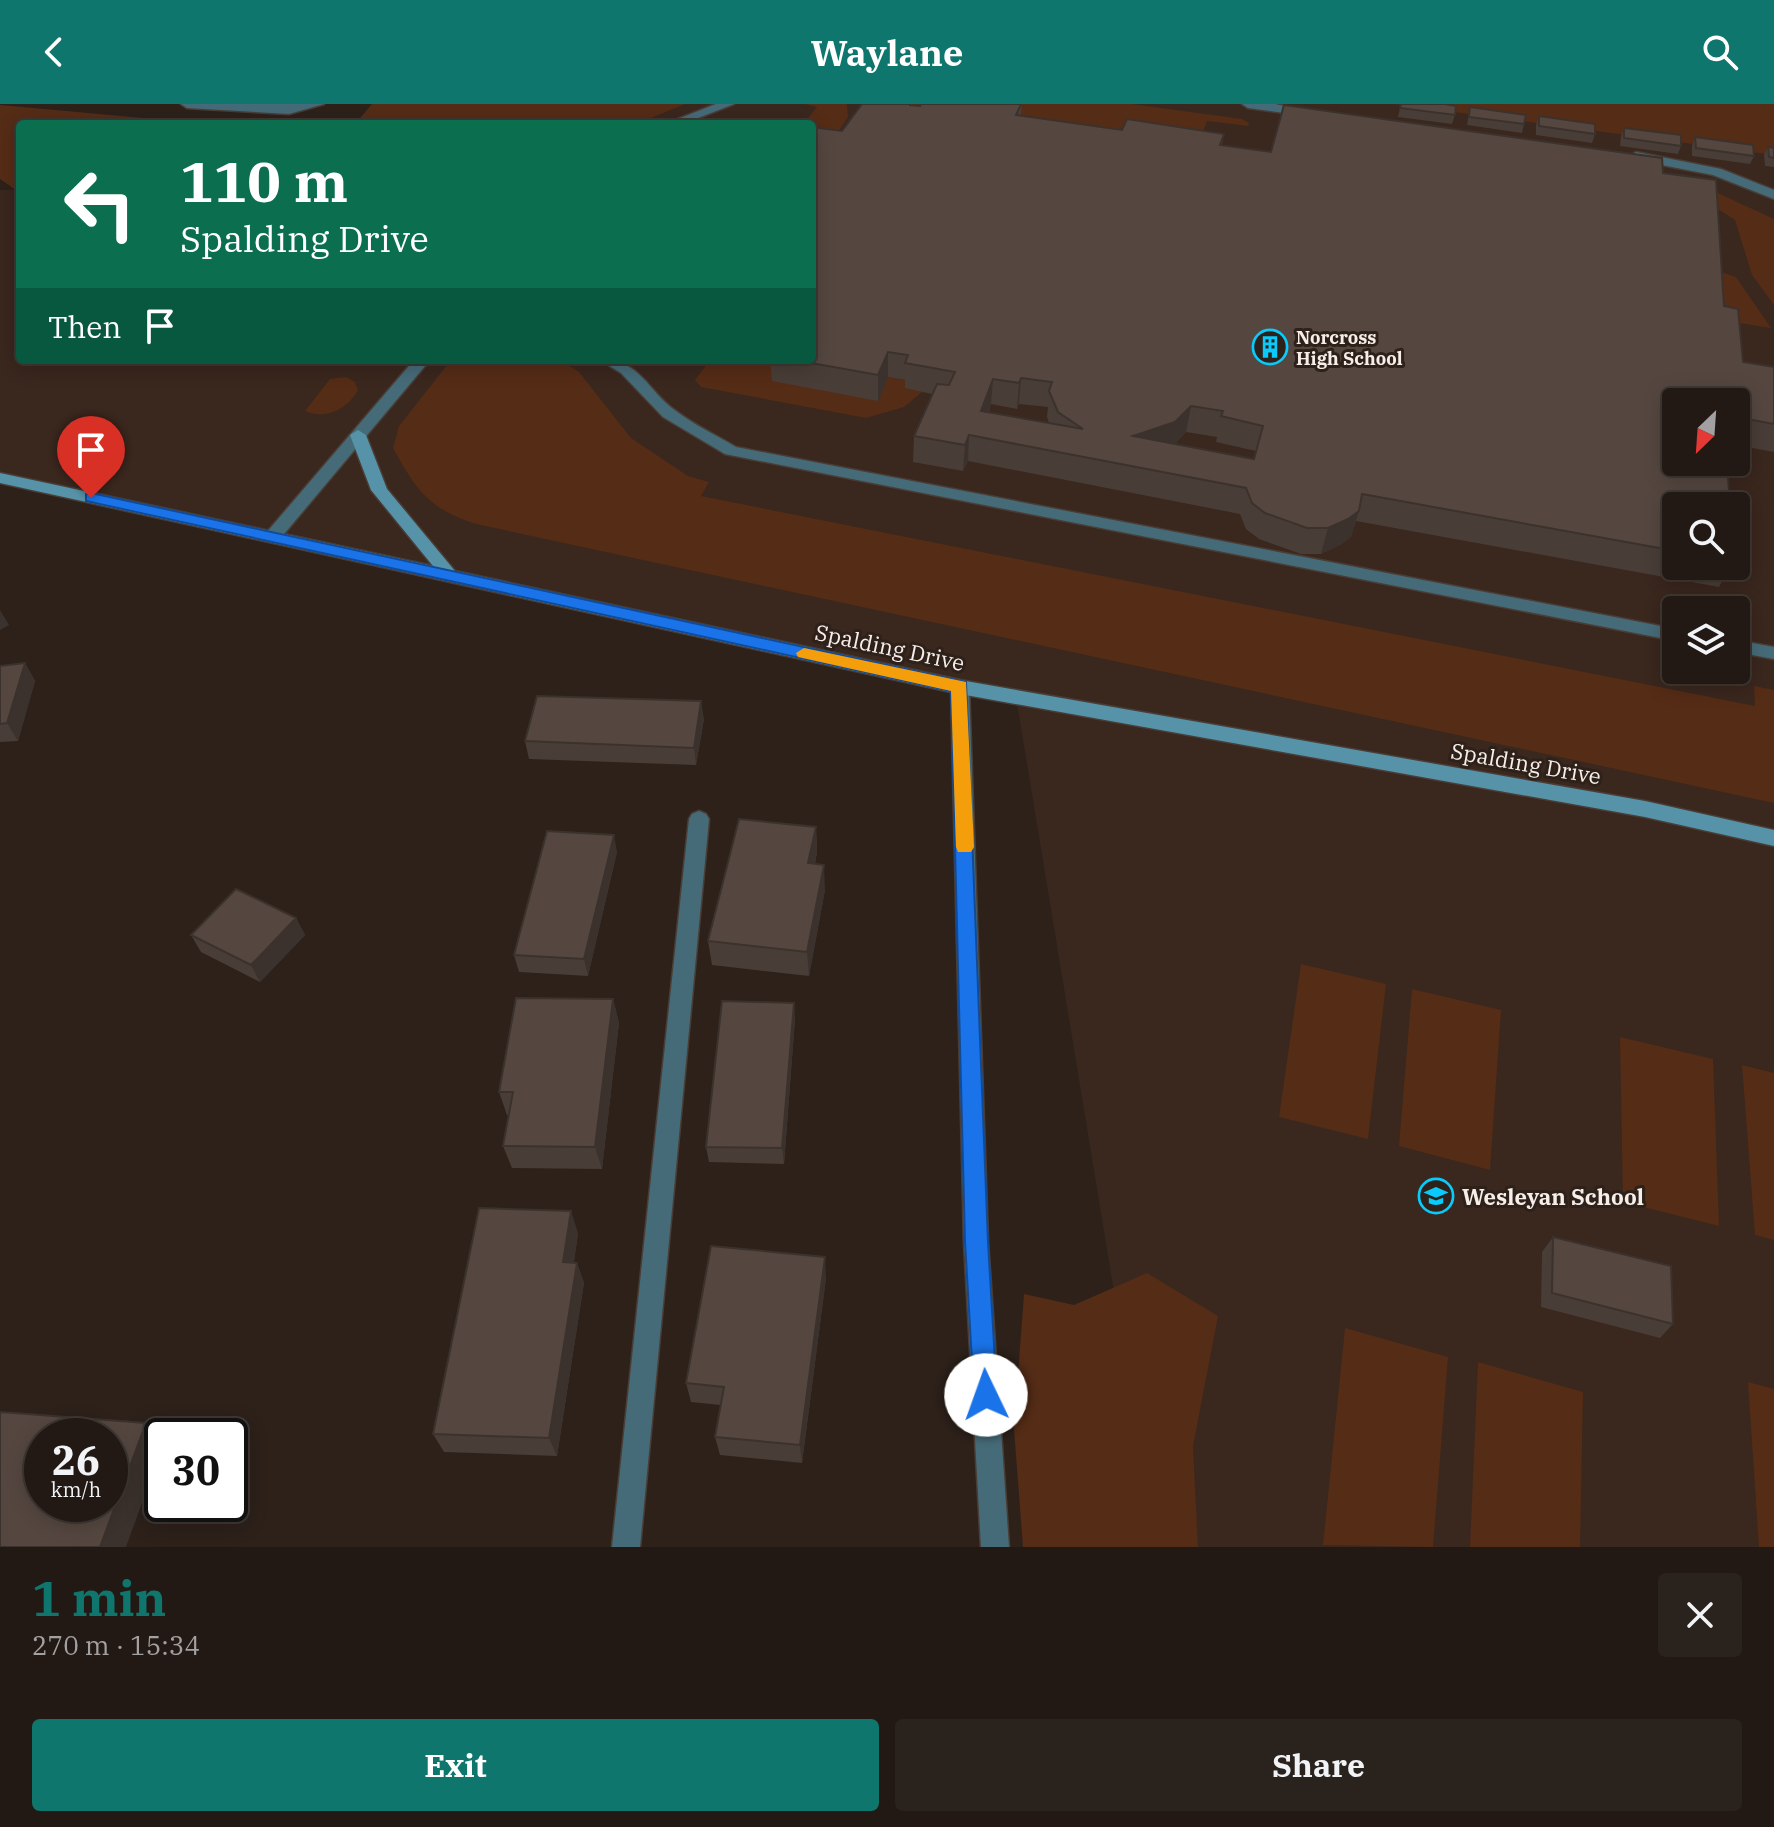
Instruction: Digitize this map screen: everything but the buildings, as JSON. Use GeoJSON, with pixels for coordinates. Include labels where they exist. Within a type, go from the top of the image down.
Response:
{"type":"FeatureCollection","features":[{"type":"Feature","properties":{"kind":"main road"},"geometry":{"type":"LineString","coordinates":[[358,435],[379,490],[449,575]]}},
{"type":"Feature","properties":{"kind":"main road","name":"Spalding Drive"},"geometry":{"type":"LineString","coordinates":[[0,478],[960,687],[1645,809],[1774,838]]}},
{"type":"Feature","properties":{"kind":"street"},"geometry":{"type":"LineString","coordinates":[[187,104],[289,110],[318,104]]}},
{"type":"Feature","properties":{"kind":"street"},"geometry":{"type":"LineString","coordinates":[[682,120],[728,104]]}},
{"type":"Feature","properties":{"kind":"street"},"geometry":{"type":"LineString","coordinates":[[1248,104],[1322,114]]}},
{"type":"Feature","properties":{"kind":"street"},"geometry":{"type":"LineString","coordinates":[[1620,154],[1716,172],[1774,195]]}},
{"type":"Feature","properties":{"kind":"street"},"geometry":{"type":"LineString","coordinates":[[273,536],[419,364]]}},
{"type":"Feature","properties":{"kind":"street"},"geometry":{"type":"LineString","coordinates":[[615,364],[626,370],[669,414],[731,451],[1662,632]]}},
{"type":"Feature","properties":{"kind":"street"},"geometry":{"type":"LineString","coordinates":[[1750,649],[1774,653]]}},
{"type":"Feature","properties":{"kind":"street"},"geometry":{"type":"LineString","coordinates":[[960,687],[976,1242],[995,1547]]}},
{"type":"Feature","properties":{"kind":"street"},"geometry":{"type":"LineString","coordinates":[[626,1547],[699,819]]}},
{"type":"Feature","properties":{"kind":"shaded area"},"geometry":{"type":"Polygon","coordinates":[[[372,104],[685,104],[646,120],[358,120],[372,104]]]}},
{"type":"Feature","properties":{"kind":"shaded area"},"geometry":{"type":"Polygon","coordinates":[[[593,104],[1774,104],[1774,1547],[1156,1547],[1016,697],[0,478],[0,190],[16,190],[16,364],[816,364],[816,120],[570,120],[593,104]]]}},
{"type":"Feature","properties":{"kind":"shaded area"},"geometry":{"type":"Polygon","coordinates":[[[805,104],[847,104],[848,117],[832,142],[816,141],[816,120],[806,120],[817,107],[805,104]]]}},
{"type":"Feature","properties":{"kind":"shaded area"},"geometry":{"type":"Polygon","coordinates":[[[870,104],[1132,104],[1242,119],[1249,123],[1248,126],[1207,121],[1196,150],[870,104]]]}},
{"type":"Feature","properties":{"kind":"shaded area"},"geometry":{"type":"Polygon","coordinates":[[[1395,104],[1774,104],[1774,155],[1395,104]]]}},
{"type":"Feature","properties":{"kind":"shaded area"},"geometry":{"type":"Polygon","coordinates":[[[0,105],[165,120],[16,120],[16,190],[0,179],[0,105]]]}},
{"type":"Feature","properties":{"kind":"shaded area"},"geometry":{"type":"Polygon","coordinates":[[[1707,188],[1774,219],[1774,305],[1752,275],[1735,220],[1713,206],[1707,188]]]}},
{"type":"Feature","properties":{"kind":"shaded area"},"geometry":{"type":"Polygon","coordinates":[[[1712,269],[1736,277],[1771,328],[1714,319],[1712,269]]]}},
{"type":"Feature","properties":{"kind":"shaded area"},"geometry":{"type":"Polygon","coordinates":[[[448,364],[567,364],[579,372],[631,438],[688,476],[709,482],[701,496],[1755,706],[1754,686],[1774,690],[1774,803],[476,524],[446,512],[417,487],[393,448],[399,426],[448,364]]]}},
{"type":"Feature","properties":{"kind":"shaded area"},"geometry":{"type":"Polygon","coordinates":[[[707,364],[795,364],[878,401],[888,377],[908,381],[922,392],[904,407],[866,418],[701,387],[695,380],[707,364]]]}},
{"type":"Feature","properties":{"kind":"shaded area"},"geometry":{"type":"Polygon","coordinates":[[[346,377],[355,382],[358,390],[348,403],[328,413],[305,411],[330,379],[346,377]]]}},
{"type":"Feature","properties":{"kind":"shaded area"},"geometry":{"type":"Polygon","coordinates":[[[1301,964],[1386,984],[1368,1139],[1279,1117],[1301,964]]]}},
{"type":"Feature","properties":{"kind":"shaded area"},"geometry":{"type":"Polygon","coordinates":[[[1412,989],[1501,1010],[1490,1170],[1399,1146],[1412,989]]]}},
{"type":"Feature","properties":{"kind":"shaded area"},"geometry":{"type":"Polygon","coordinates":[[[1620,1037],[1713,1059],[1719,1226],[1623,1202],[1620,1037]]]}},
{"type":"Feature","properties":{"kind":"shaded area"},"geometry":{"type":"Polygon","coordinates":[[[1742,1065],[1774,1073],[1774,1240],[1755,1235],[1742,1065]]]}},
{"type":"Feature","properties":{"kind":"shaded area"},"geometry":{"type":"Polygon","coordinates":[[[1147,1273],[1218,1316],[1193,1446],[1198,1547],[1023,1547],[1014,1429],[1024,1294],[1074,1305],[1147,1273]]]}},
{"type":"Feature","properties":{"kind":"shaded area"},"geometry":{"type":"Polygon","coordinates":[[[1345,1328],[1448,1357],[1433,1547],[1323,1545],[1345,1328]]]}},
{"type":"Feature","properties":{"kind":"shaded area"},"geometry":{"type":"Polygon","coordinates":[[[1478,1362],[1583,1392],[1580,1547],[1470,1547],[1478,1362]]]}},
{"type":"Feature","properties":{"kind":"shaded area"},"geometry":{"type":"Polygon","coordinates":[[[1748,1382],[1774,1389],[1774,1547],[1759,1547],[1748,1382]]]}},
{"type":"Feature","properties":{"kind":"slow traffic"},"geometry":{"type":"LineString","coordinates":[[804,653],[960,687],[965,847]]}},
{"type":"Feature","properties":{"kind":"place","name":"Norcross High School"},"geometry":{"type":"Point","coordinates":[1270,347]}},
{"type":"Feature","properties":{"kind":"place","name":"Wesleyan School"},"geometry":{"type":"Point","coordinates":[1436,1196]}},
{"type":"Feature","properties":{"kind":"route"},"geometry":{"type":"LineString","coordinates":[[91,498],[960,687],[976,1242],[986,1395]]}}]}
